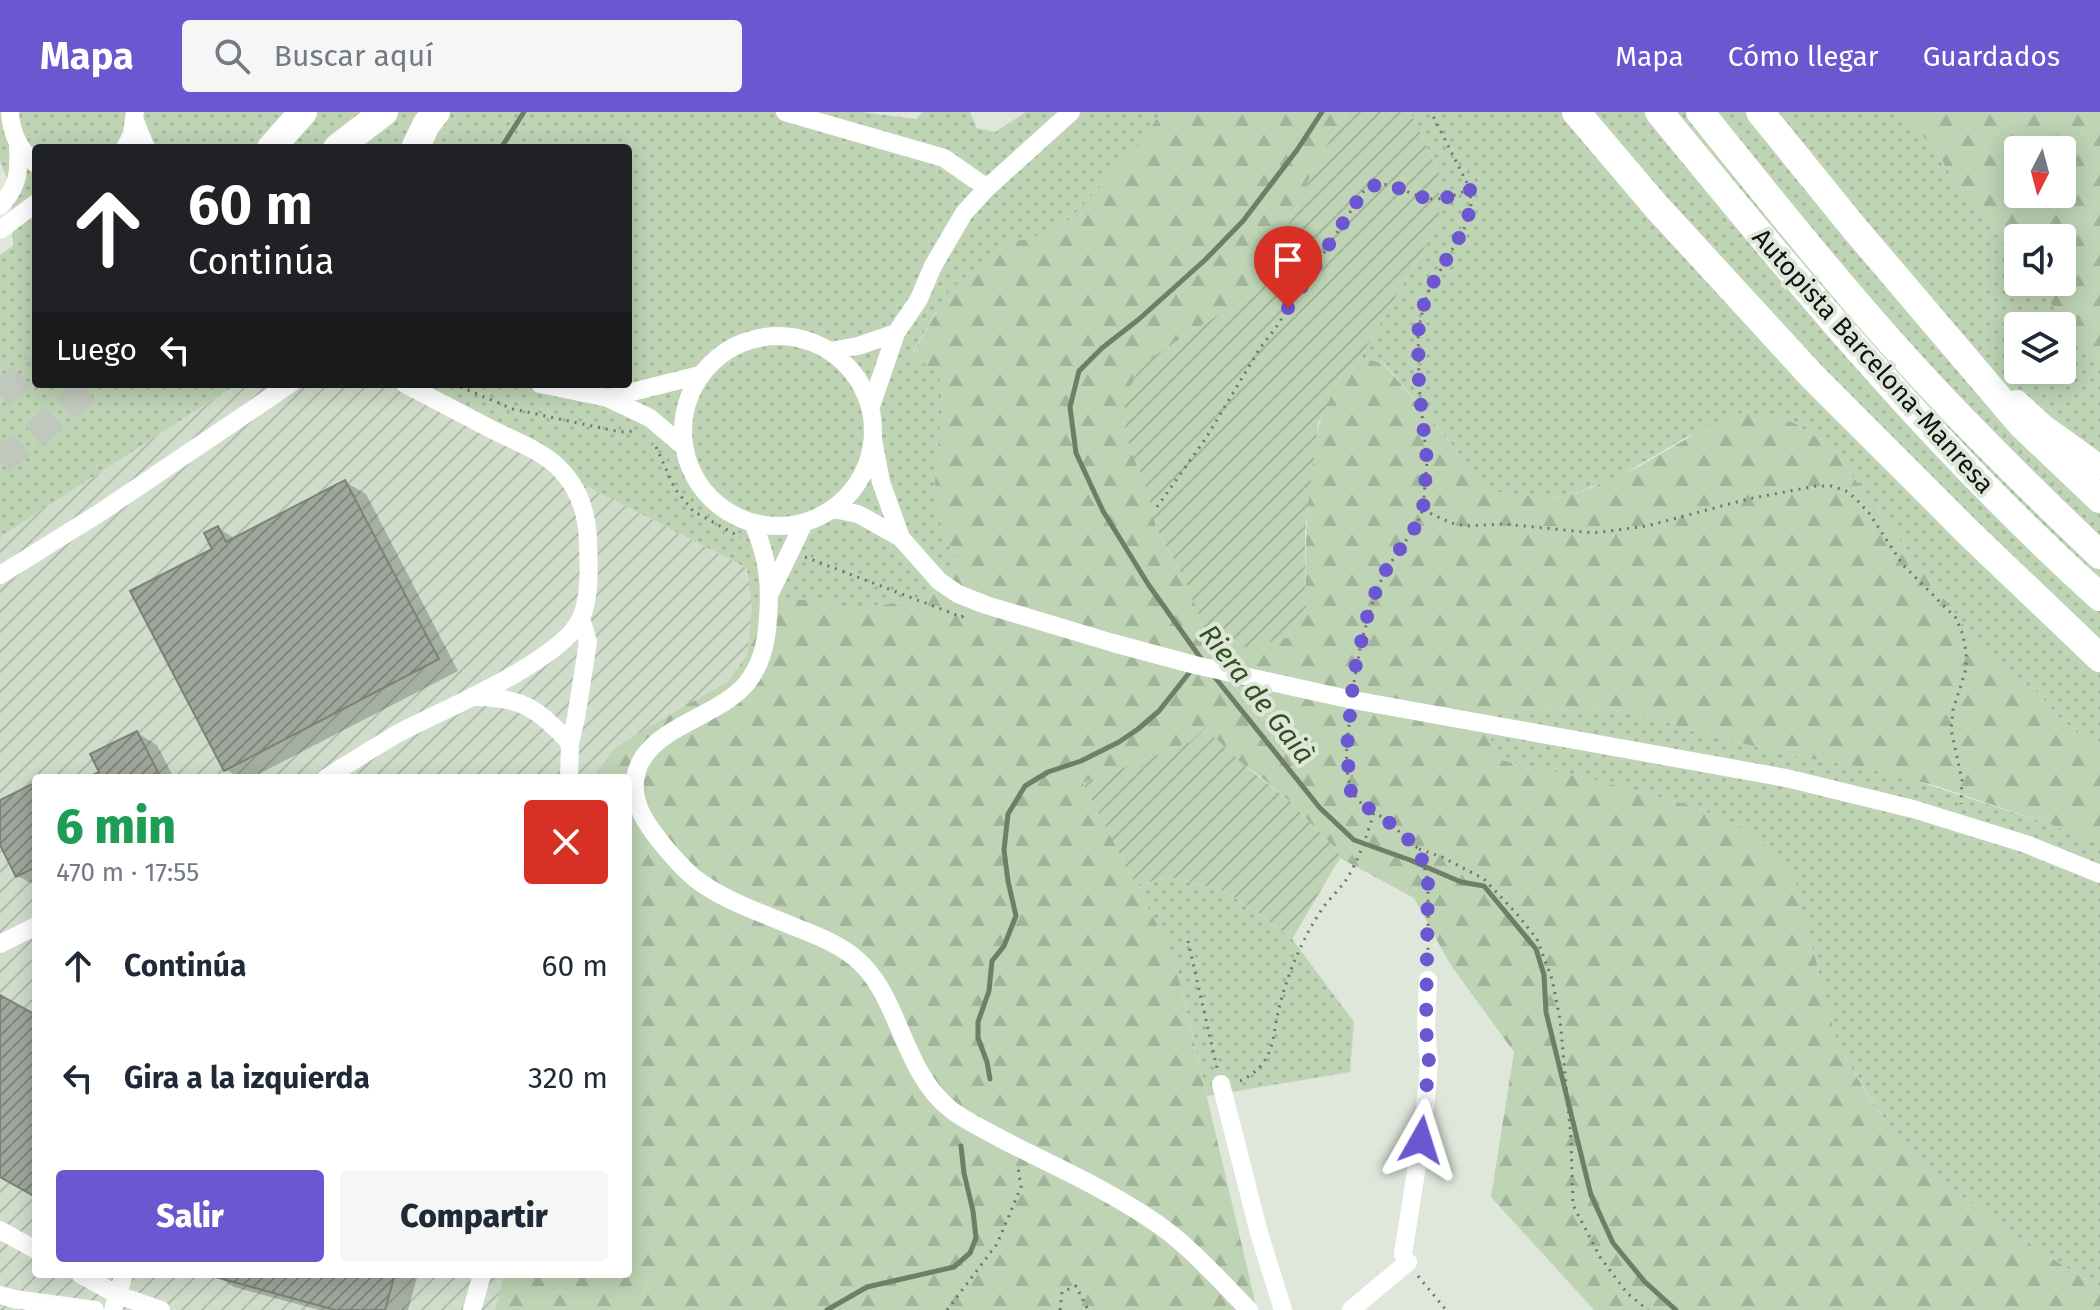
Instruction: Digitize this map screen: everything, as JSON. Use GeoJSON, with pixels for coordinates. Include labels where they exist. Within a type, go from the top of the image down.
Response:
{"type":"FeatureCollection","features":[{"type":"Feature","properties":{"kind":"highway"},"geometry":{"type":"LineString","coordinates":[[275,144],[303,112]]}},
{"type":"Feature","properties":{"kind":"highway"},"geometry":{"type":"LineString","coordinates":[[333,144],[362,112]]}},
{"type":"Feature","properties":{"kind":"highway"},"geometry":{"type":"LineString","coordinates":[[342,144],[384,112]]}},
{"type":"Feature","properties":{"kind":"highway"},"geometry":{"type":"LineString","coordinates":[[417,144],[436,112]]}},
{"type":"Feature","properties":{"kind":"highway"},"geometry":{"type":"LineString","coordinates":[[1576,112],[1655,205],[1812,376],[2100,658]]}},
{"type":"Feature","properties":{"kind":"highway","name":"Autopista Barcelona-Manresa"},"geometry":{"type":"LineString","coordinates":[[1659,112],[1781,262],[1889,386],[2008,510],[2100,597]]}},
{"type":"Feature","properties":{"kind":"highway","name":"Autopista Barcelona-Manresa"},"geometry":{"type":"LineString","coordinates":[[1700,112],[1806,243],[1915,369],[2100,555]]}},
{"type":"Feature","properties":{"kind":"highway"},"geometry":{"type":"LineString","coordinates":[[1760,112],[2021,424],[2100,499]]}},
{"type":"Feature","properties":{"kind":"main road"},"geometry":{"type":"LineString","coordinates":[[1962,354],[2043,426],[2100,467]]}},
{"type":"Feature","properties":{"kind":"street"},"geometry":{"type":"LineString","coordinates":[[785,112],[944,158],[987,188]]}},
{"type":"Feature","properties":{"kind":"street"},"geometry":{"type":"LineString","coordinates":[[871,406],[896,333],[919,299],[957,223],[987,188],[1071,112]]}},
{"type":"Feature","properties":{"kind":"street"},"geometry":{"type":"LineString","coordinates":[[7,115],[18,143],[32,160]]}},
{"type":"Feature","properties":{"kind":"street"},"geometry":{"type":"LineString","coordinates":[[127,144],[135,116]]}},
{"type":"Feature","properties":{"kind":"street"},"geometry":{"type":"LineString","coordinates":[[135,116],[145,144]]}},
{"type":"Feature","properties":{"kind":"street"},"geometry":{"type":"LineString","coordinates":[[1,198],[12,193],[19,175],[18,143]]}},
{"type":"Feature","properties":{"kind":"street"},"geometry":{"type":"LineString","coordinates":[[0,230],[32,206]]}},
{"type":"Feature","properties":{"kind":"street"},"geometry":{"type":"LineString","coordinates":[[830,351],[858,346],[896,333]]}},
{"type":"Feature","properties":{"kind":"street"},"geometry":{"type":"LineString","coordinates":[[873,439],[868,463],[846,498],[819,517],[804,523],[779,526],[739,518],[708,495],[694,476],[684,447],[683,424],[689,395],[700,375],[728,350],[742,343],[779,335],[802,338],[830,351],[858,378],[871,406],[881,482],[901,538]]}},
{"type":"Feature","properties":{"kind":"street"},"geometry":{"type":"LineString","coordinates":[[608,398],[700,375]]}},
{"type":"Feature","properties":{"kind":"street"},"geometry":{"type":"LineString","coordinates":[[0,575],[101,512],[284,388]]}},
{"type":"Feature","properties":{"kind":"street"},"geometry":{"type":"LineString","coordinates":[[333,774],[396,735],[524,668],[566,638],[581,618],[589,579],[588,524],[582,501],[561,469],[533,450],[413,388]]}},
{"type":"Feature","properties":{"kind":"street"},"geometry":{"type":"LineString","coordinates":[[559,388],[608,398],[650,418],[684,447]]}},
{"type":"Feature","properties":{"kind":"street"},"geometry":{"type":"LineString","coordinates":[[834,509],[858,514],[901,538],[939,581],[958,594],[1113,643],[1348,699],[1786,778],[1913,809],[2026,844],[2100,874]]}},
{"type":"Feature","properties":{"kind":"street"},"geometry":{"type":"LineString","coordinates":[[753,523],[768,569],[770,593],[764,648],[754,673],[734,696],[665,737],[645,754],[635,784],[639,806],[652,832],[699,882],[827,941],[863,965],[887,1002],[921,1075],[938,1098],[962,1118],[1131,1207],[1172,1235],[1249,1310]]}},
{"type":"Feature","properties":{"kind":"street"},"geometry":{"type":"LineString","coordinates":[[770,593],[804,523]]}},
{"type":"Feature","properties":{"kind":"street"},"geometry":{"type":"LineString","coordinates":[[569,774],[570,743],[588,642],[581,618]]}},
{"type":"Feature","properties":{"kind":"street"},"geometry":{"type":"LineString","coordinates":[[471,697],[501,697],[525,705],[549,721],[570,743]]}},
{"type":"Feature","properties":{"kind":"street"},"geometry":{"type":"LineString","coordinates":[[0,944],[32,928]]}},
{"type":"Feature","properties":{"kind":"street"},"geometry":{"type":"LineString","coordinates":[[1351,1310],[1405,1258],[1427,1089],[1428,980]]}},
{"type":"Feature","properties":{"kind":"street"},"geometry":{"type":"LineString","coordinates":[[1221,1084],[1259,1233],[1283,1310]]}},
{"type":"Feature","properties":{"kind":"street"},"geometry":{"type":"LineString","coordinates":[[0,1230],[32,1248]]}},
{"type":"Feature","properties":{"kind":"street"},"geometry":{"type":"LineString","coordinates":[[85,1278],[116,1303],[161,1310]]}},
{"type":"Feature","properties":{"kind":"street"},"geometry":{"type":"LineString","coordinates":[[116,1303],[123,1278]]}},
{"type":"Feature","properties":{"kind":"street"},"geometry":{"type":"LineString","coordinates":[[472,1310],[481,1278]]}},
{"type":"Feature","properties":{"kind":"street"},"geometry":{"type":"LineString","coordinates":[[0,1295],[95,1310]]}},
{"type":"Feature","properties":{"kind":"path"},"geometry":{"type":"LineString","coordinates":[[1353,688],[1361,643],[1376,591],[1423,509],[1427,461],[1419,387],[1418,332],[1430,288],[1464,229],[1471,207],[1470,189],[1431,112]]}},
{"type":"Feature","properties":{"kind":"path"},"geometry":{"type":"LineString","coordinates":[[1157,507],[1206,438],[1260,348],[1363,192],[1373,184],[1384,184],[1413,195],[1436,199],[1452,197],[1470,189]]}},
{"type":"Feature","properties":{"kind":"path"},"geometry":{"type":"LineString","coordinates":[[463,388],[513,409],[620,432],[635,431]]}},
{"type":"Feature","properties":{"kind":"path"},"geometry":{"type":"LineString","coordinates":[[654,445],[675,489],[693,511],[744,539],[751,550],[764,553]]}},
{"type":"Feature","properties":{"kind":"path"},"geometry":{"type":"LineString","coordinates":[[1423,509],[1451,523],[1467,526],[1504,524],[1594,533],[1647,526],[1748,499],[1816,486],[1832,486],[1846,491],[1869,513],[1903,565],[1956,618],[1963,635],[1966,669],[1953,710],[1951,729],[1962,780],[1957,823]]}},
{"type":"Feature","properties":{"kind":"path"},"geometry":{"type":"LineString","coordinates":[[787,555],[801,556],[962,617],[971,599]]}},
{"type":"Feature","properties":{"kind":"path"},"geometry":{"type":"LineString","coordinates":[[1350,717],[1347,747],[1350,790],[1365,806],[1419,849],[1484,879],[1537,939],[1552,979],[1560,1019],[1571,1139],[1573,1205],[1600,1257],[1627,1293],[1648,1310]]}},
{"type":"Feature","properties":{"kind":"path"},"geometry":{"type":"LineString","coordinates":[[1188,941],[1221,1084],[1241,1081],[1257,1072],[1274,1044],[1280,1003],[1296,956],[1323,908],[1347,879],[1374,812]]}},
{"type":"Feature","properties":{"kind":"path"},"geometry":{"type":"LineString","coordinates":[[1419,849],[1428,881],[1428,980]]}},
{"type":"Feature","properties":{"kind":"path"},"geometry":{"type":"LineString","coordinates":[[947,1310],[997,1244],[1021,1187],[1016,1147]]}},
{"type":"Feature","properties":{"kind":"path"},"geometry":{"type":"LineString","coordinates":[[1405,1258],[1446,1310]]}},
{"type":"Feature","properties":{"kind":"path"},"geometry":{"type":"LineString","coordinates":[[1060,1310],[1062,1292],[1076,1286],[1088,1310]]}},
{"type":"Feature","properties":{"kind":"shaded area"},"geometry":{"type":"Polygon","coordinates":[[[231,388],[395,388],[747,568],[752,609],[747,657],[727,682],[614,749],[595,774],[32,774],[32,1278],[503,1278],[495,1310],[0,1310],[0,537],[231,388]]]}},
{"type":"Feature","properties":{"kind":"green space"},"geometry":{"type":"Polygon","coordinates":[[[0,112],[861,112],[917,119],[922,112],[970,112],[977,128],[995,132],[1026,112],[1162,112],[1126,160],[1071,218],[1051,232],[1027,239],[936,312],[911,355],[940,373],[942,409],[935,480],[946,541],[959,562],[943,589],[913,601],[849,609],[821,599],[794,600],[752,609],[747,568],[395,388],[632,388],[632,144],[32,144],[32,388],[231,388],[0,537],[0,255],[13,246],[10,185],[0,162],[0,112]]]}},
{"type":"Feature","properties":{"kind":"green space"},"geometry":{"type":"Polygon","coordinates":[[[1162,112],[1346,112],[1314,168],[1281,242],[1269,261],[1255,280],[1218,315],[1174,343],[1123,421],[1157,530],[1184,578],[1306,612],[1307,523],[1313,455],[1329,396],[1342,375],[1360,358],[1383,363],[1459,453],[1473,475],[1494,492],[1566,496],[1640,466],[1712,424],[1740,413],[1767,414],[1794,423],[1834,451],[1981,648],[2039,694],[2057,715],[2100,753],[2100,844],[1937,786],[1852,765],[1799,757],[1611,710],[1521,710],[1496,715],[1490,738],[1501,760],[1696,807],[1741,828],[1783,859],[1796,883],[1838,1046],[1869,1097],[1888,1124],[1951,1188],[2100,1292],[2100,1310],[1594,1310],[1491,1197],[1514,1052],[1450,964],[1414,898],[1340,858],[1336,849],[1287,799],[1256,773],[1190,742],[1083,783],[1174,957],[1257,1310],[495,1310],[503,1278],[632,1278],[632,774],[595,774],[614,749],[727,682],[747,656],[752,609],[794,600],[821,599],[849,609],[913,601],[943,589],[959,562],[946,541],[936,509],[935,480],[942,409],[940,373],[911,356],[949,291],[1002,243],[1051,232],[1071,218],[1126,160],[1162,112]]]}},
{"type":"Feature","properties":{"kind":"green space"},"geometry":{"type":"Polygon","coordinates":[[[1346,112],[1410,112],[1439,172],[1439,223],[1360,358],[1341,376],[1318,423],[1305,532],[1306,612],[1296,636],[1241,648],[1206,632],[1184,578],[1157,530],[1123,421],[1126,396],[1136,375],[1154,356],[1218,315],[1255,280],[1281,242],[1314,168],[1346,112]]]}},
{"type":"Feature","properties":{"kind":"green space"},"geometry":{"type":"Polygon","coordinates":[[[1410,112],[1902,112],[1934,147],[1952,177],[2004,245],[2004,296],[2046,296],[2057,312],[2004,312],[2004,384],[2076,384],[2076,338],[2100,360],[2100,753],[2057,715],[2039,694],[1981,648],[1834,451],[1794,423],[1767,414],[1687,437],[1616,478],[1566,496],[1494,492],[1473,475],[1459,453],[1384,363],[1360,358],[1439,223],[1439,172],[1410,112]]]}},
{"type":"Feature","properties":{"kind":"green space"},"geometry":{"type":"Polygon","coordinates":[[[1902,112],[2100,112],[2100,360],[2076,338],[2076,312],[2057,312],[2046,296],[2076,296],[2076,224],[2004,224],[2004,245],[1952,177],[1934,147],[1902,112]]]}},
{"type":"Feature","properties":{"kind":"green space"},"geometry":{"type":"Polygon","coordinates":[[[1581,709],[1636,715],[1799,757],[1907,778],[2052,825],[2100,844],[2100,1292],[1951,1188],[1888,1124],[1838,1046],[1802,909],[1741,828],[1696,807],[1501,760],[1490,738],[1496,715],[1521,710],[1581,709]]]}},
{"type":"Feature","properties":{"kind":"green space"},"geometry":{"type":"Polygon","coordinates":[[[1205,728],[1245,766],[1287,799],[1336,849],[1340,858],[1292,939],[1222,890],[1170,877],[1136,885],[1083,783],[1190,742],[1205,728]]]}},
{"type":"Feature","properties":{"kind":"green space"},"geometry":{"type":"Polygon","coordinates":[[[1170,877],[1222,890],[1292,939],[1354,1022],[1350,1072],[1207,1096],[1174,957],[1136,885],[1170,877]]]}},
{"type":"Feature","properties":{"kind":"building"},"geometry":{"type":"Polygon","coordinates":[[[345,480],[439,659],[224,771],[130,591],[212,549],[204,533],[218,526],[226,542],[345,480]]]}},
{"type":"Feature","properties":{"kind":"building"},"geometry":{"type":"Polygon","coordinates":[[[137,731],[159,774],[95,774],[99,772],[90,754],[137,731]]]}},
{"type":"Feature","properties":{"kind":"building"},"geometry":{"type":"Polygon","coordinates":[[[32,784],[32,869],[16,877],[0,845],[0,800],[32,784]]]}},
{"type":"Feature","properties":{"kind":"building"},"geometry":{"type":"Polygon","coordinates":[[[0,995],[32,1013],[32,1195],[0,1177],[0,995]]]}},
{"type":"Feature","properties":{"kind":"building"},"geometry":{"type":"Polygon","coordinates":[[[219,1278],[394,1278],[385,1310],[335,1310],[219,1278]]]}},
{"type":"Feature","properties":{"kind":"waterway"},"geometry":{"type":"LineString","coordinates":[[504,144],[524,112]]}},
{"type":"Feature","properties":{"kind":"waterway","name":"Riera de Gaià"},"geometry":{"type":"LineString","coordinates":[[1202,660],[1148,584],[1103,511],[1076,453],[1070,407],[1079,371],[1205,260],[1243,221],[1322,112]]}},
{"type":"Feature","properties":{"kind":"waterway"},"geometry":{"type":"LineString","coordinates":[[990,1079],[978,1038],[978,1022],[989,991],[992,961],[1004,946],[1016,916],[1004,850],[1008,814],[1025,786],[1048,772],[1081,761],[1119,742],[1138,729],[1159,711],[1193,668]]}},
{"type":"Feature","properties":{"kind":"waterway","name":"Riera de Gaià"},"geometry":{"type":"LineString","coordinates":[[1213,675],[1320,808],[1354,840],[1461,882],[1484,886],[1536,949],[1544,975],[1546,1012],[1591,1195],[1613,1243],[1645,1282],[1676,1310]]}},
{"type":"Feature","properties":{"kind":"waterway"},"geometry":{"type":"LineString","coordinates":[[827,1310],[867,1287],[954,1267],[970,1253],[976,1238],[961,1146]]}},
{"type":"Feature","properties":{"kind":"tunnel"},"geometry":{"type":"LineString","coordinates":[[0,395],[32,368]]}},
{"type":"Feature","properties":{"kind":"tunnel"},"geometry":{"type":"LineString","coordinates":[[0,461],[88,388]]}},
{"type":"Feature","properties":{"kind":"route"},"geometry":{"type":"LineString","coordinates":[[1288,308],[1368,187],[1384,184],[1413,195],[1436,199],[1452,197],[1470,189],[1471,207],[1464,229],[1430,288],[1418,332],[1419,387],[1427,461],[1423,509],[1416,526],[1387,568],[1367,617],[1354,673],[1347,747],[1350,790],[1365,806],[1384,818],[1419,849],[1428,881],[1426,1027],[1429,1063],[1421,1140]]}}]}
